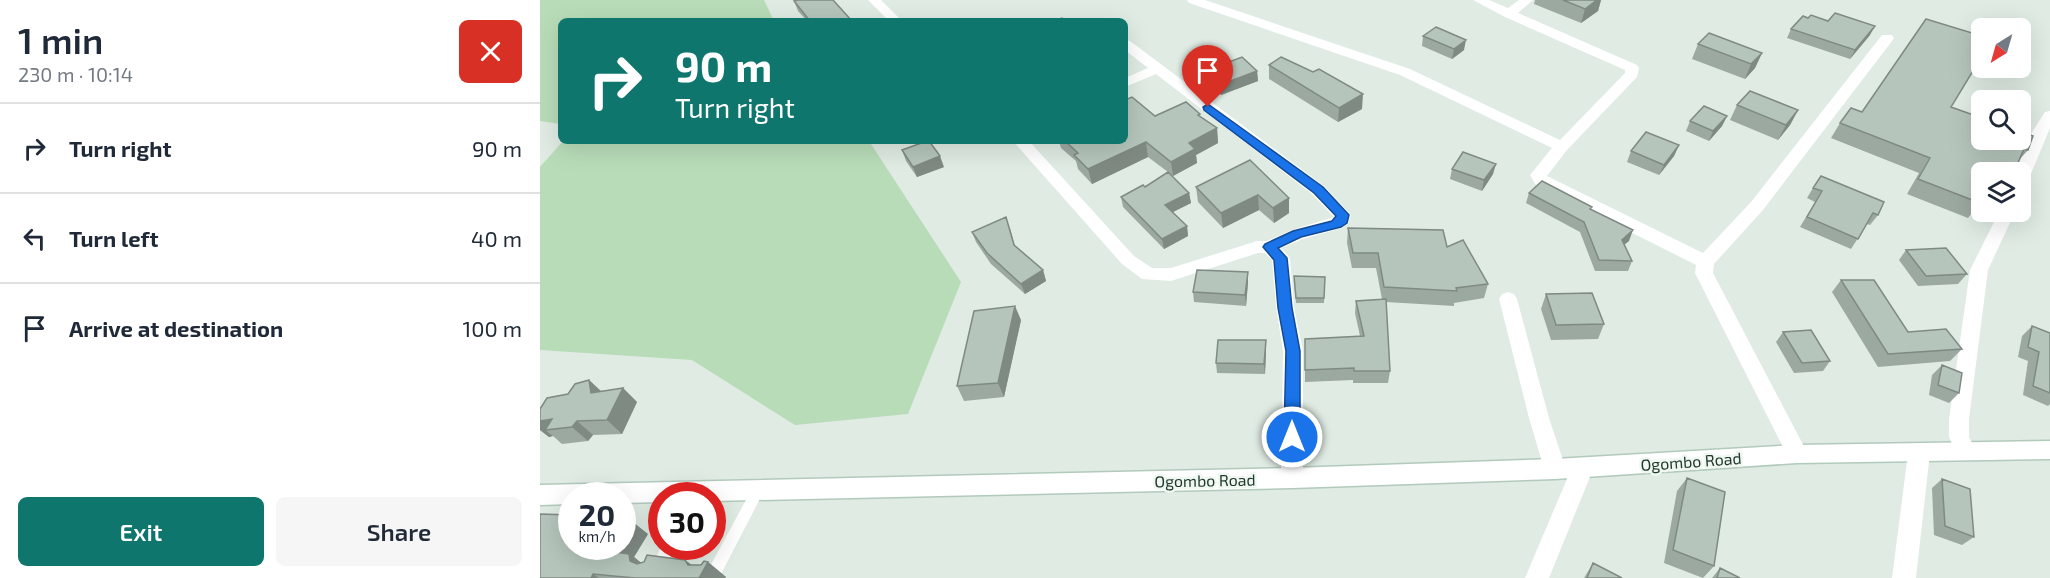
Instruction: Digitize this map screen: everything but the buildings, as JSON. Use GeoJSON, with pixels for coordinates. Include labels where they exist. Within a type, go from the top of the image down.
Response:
{"type":"FeatureCollection","features":[{"type":"Feature","properties":{"kind":"street"},"geometry":{"type":"LineString","coordinates":[[874,0],[893,18]]}},
{"type":"Feature","properties":{"kind":"street"},"geometry":{"type":"LineString","coordinates":[[1193,0],[1405,72],[1562,147]]}},
{"type":"Feature","properties":{"kind":"street"},"geometry":{"type":"LineString","coordinates":[[1479,0],[1626,64],[1634,71],[1538,175],[1541,180],[1705,262]]}},
{"type":"Feature","properties":{"kind":"street"},"geometry":{"type":"LineString","coordinates":[[1509,14],[1527,0]]}},
{"type":"Feature","properties":{"kind":"street"},"geometry":{"type":"LineString","coordinates":[[1797,454],[1704,273],[1705,262],[1757,206],[1887,38]]}},
{"type":"Feature","properties":{"kind":"street"},"geometry":{"type":"LineString","coordinates":[[1024,144],[1128,260],[1148,274],[1171,275],[1257,247],[1269,247],[1298,234],[1336,224],[1342,220],[1343,215],[1318,190],[1128,46]]}},
{"type":"Feature","properties":{"kind":"street"},"geometry":{"type":"LineString","coordinates":[[1128,82],[1158,69]]}},
{"type":"Feature","properties":{"kind":"street"},"geometry":{"type":"LineString","coordinates":[[2027,162],[2037,137],[2050,115]]}},
{"type":"Feature","properties":{"kind":"street"},"geometry":{"type":"LineString","coordinates":[[1964,449],[1959,437],[1959,418],[1979,270],[2002,222]]}},
{"type":"Feature","properties":{"kind":"street"},"geometry":{"type":"LineString","coordinates":[[1269,247],[1281,258],[1285,308],[1293,351],[1292,478]]}},
{"type":"Feature","properties":{"kind":"street"},"geometry":{"type":"LineString","coordinates":[[1508,299],[1539,418],[1555,469]]}},
{"type":"Feature","properties":{"kind":"street","name":"Ogombo Road"},"geometry":{"type":"LineString","coordinates":[[726,492],[1555,469],[1797,454],[1919,453],[1964,449],[2050,450]]}},
{"type":"Feature","properties":{"kind":"street"},"geometry":{"type":"LineString","coordinates":[[1904,578],[1919,453]]}},
{"type":"Feature","properties":{"kind":"street"},"geometry":{"type":"LineString","coordinates":[[1538,578],[1583,467]]}},
{"type":"Feature","properties":{"kind":"street","name":"Ogombo Road"},"geometry":{"type":"LineString","coordinates":[[540,495],[648,494]]}},
{"type":"Feature","properties":{"kind":"lane"},"geometry":{"type":"LineString","coordinates":[[713,575],[758,491]]}},
{"type":"Feature","properties":{"kind":"lane"},"geometry":{"type":"LineString","coordinates":[[658,570],[662,560]]}},
{"type":"Feature","properties":{"kind":"green space"},"geometry":{"type":"Polygon","coordinates":[[[540,0],[764,0],[773,18],[558,18],[558,124],[540,121],[540,0]]]}},
{"type":"Feature","properties":{"kind":"green space"},"geometry":{"type":"Polygon","coordinates":[[[560,144],[871,144],[961,282],[908,414],[795,425],[692,360],[540,350],[540,167],[560,144]]]}},
{"type":"Feature","properties":{"kind":"route"},"geometry":{"type":"LineString","coordinates":[[1208,107],[1318,190],[1343,215],[1342,220],[1336,224],[1298,234],[1269,247],[1281,258],[1285,308],[1293,351],[1292,437]]}}]}
